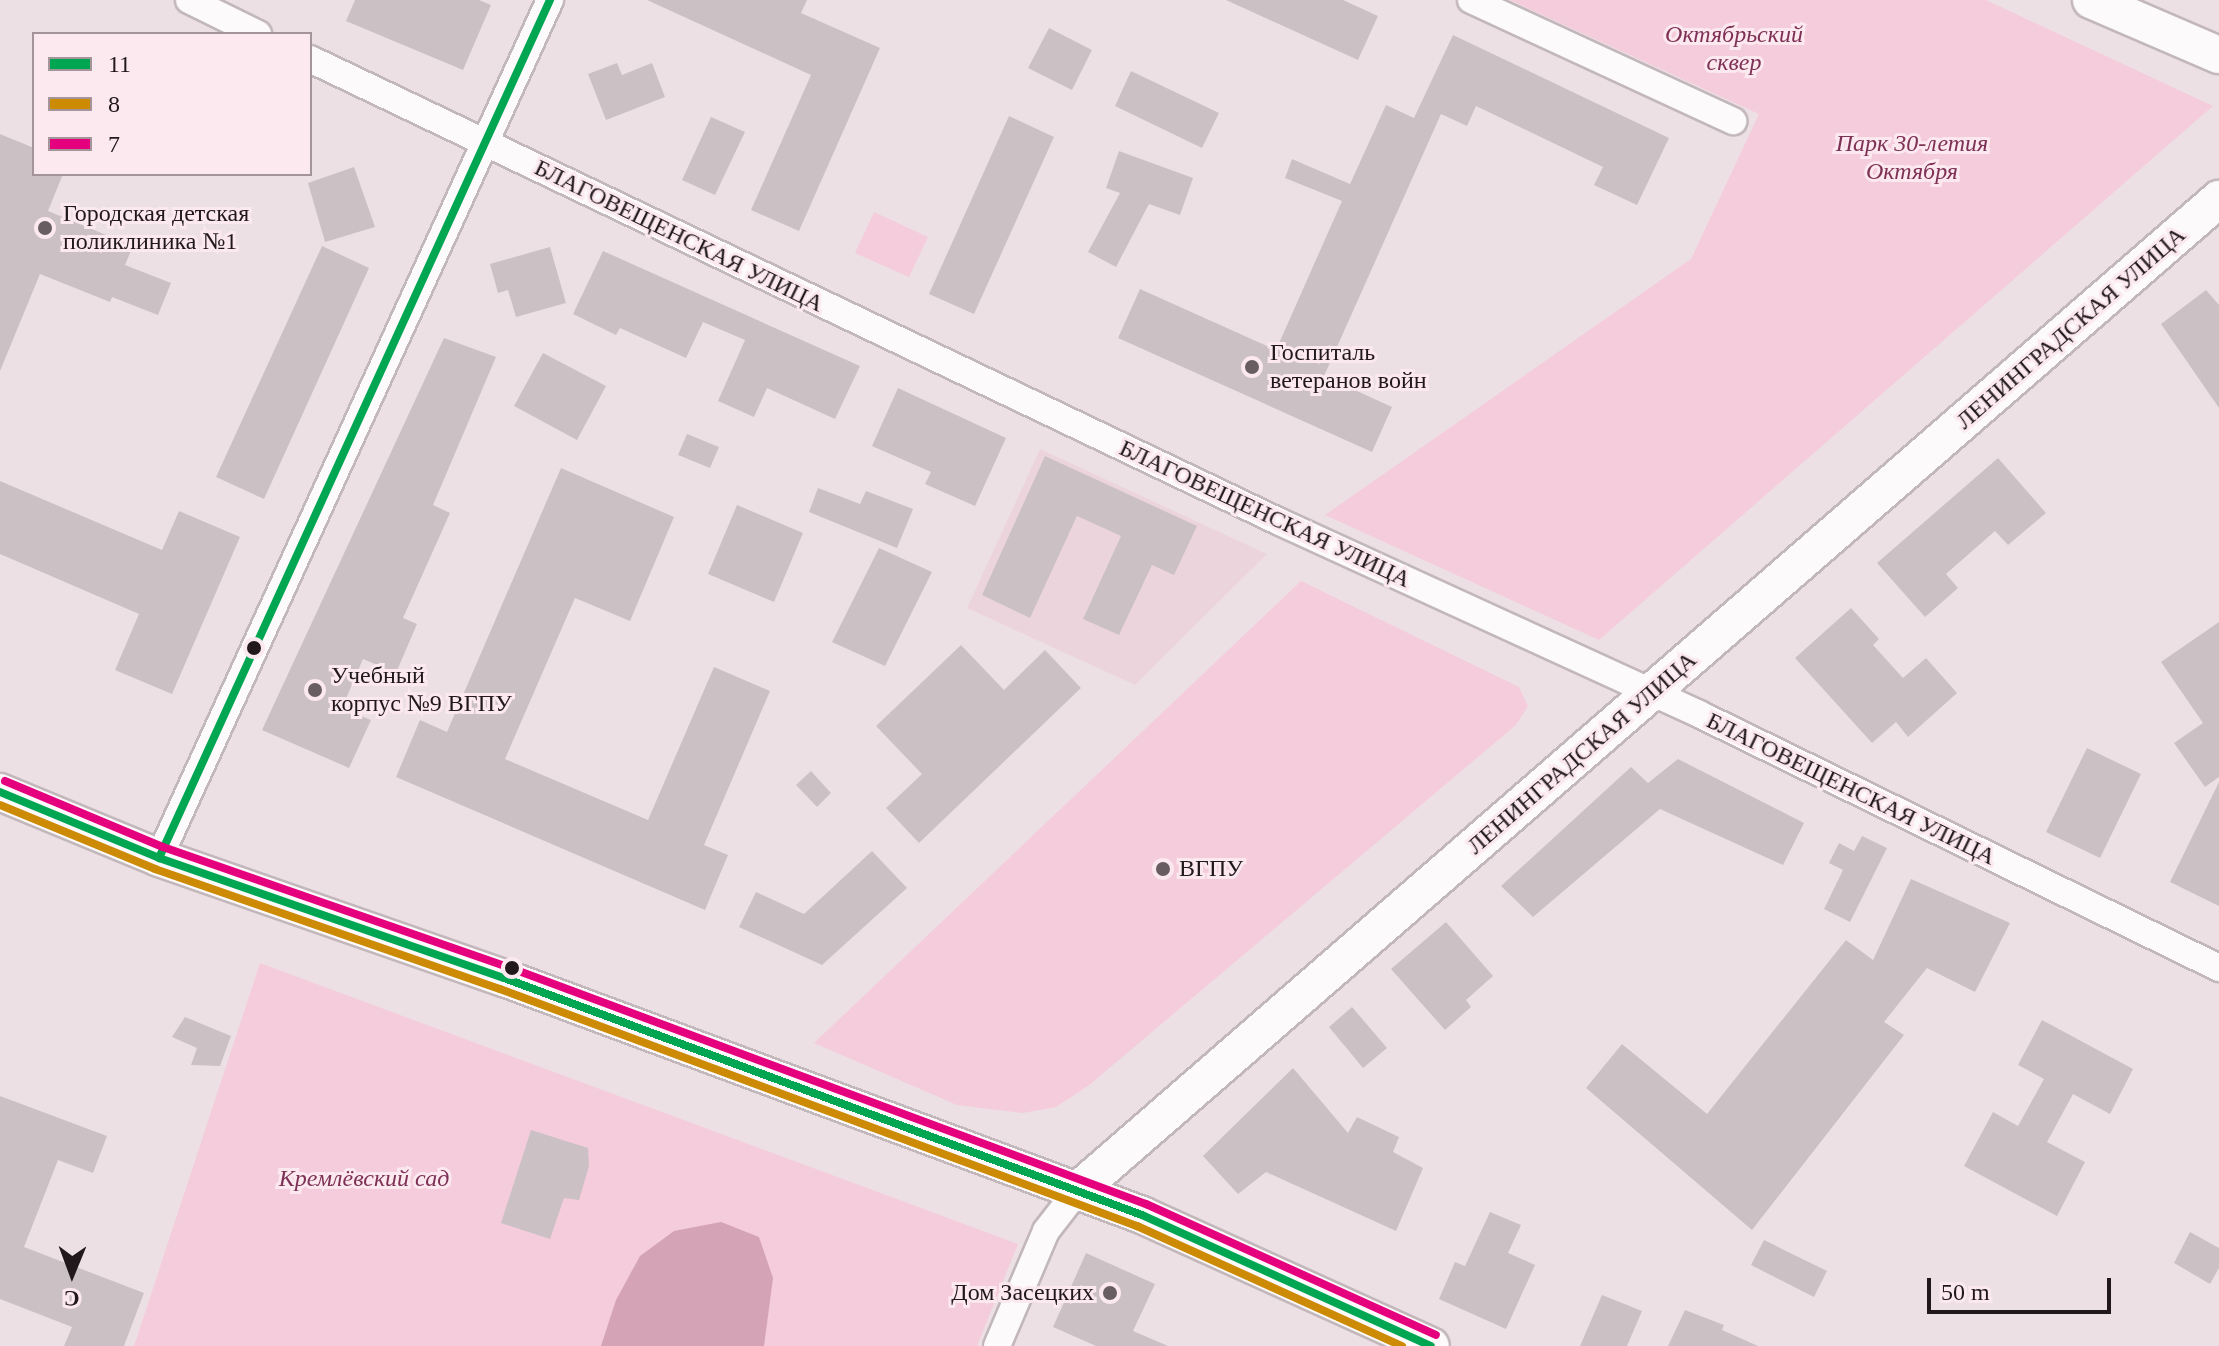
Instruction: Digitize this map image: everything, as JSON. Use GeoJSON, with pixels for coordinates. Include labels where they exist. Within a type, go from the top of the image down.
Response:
{"type":"FeatureCollection","features":[{"type":"Feature","properties":{"kind":"main road"},"geometry":{"type":"LineString","coordinates":[[2091,0],[2219,55]]}},
{"type":"Feature","properties":{"kind":"main road","name":"ЛЕНИНГРАДСКАЯ УЛИЦА"},"geometry":{"type":"LineString","coordinates":[[1077,1191],[2219,199]]}},
{"type":"Feature","properties":{"kind":"main road"},"geometry":{"type":"LineString","coordinates":[[0,792],[159,858],[504,978],[1187,1233],[1431,1346]]}},
{"type":"Feature","properties":{"kind":"street"},"geometry":{"type":"LineString","coordinates":[[189,0],[254,32]]}},
{"type":"Feature","properties":{"kind":"street"},"geometry":{"type":"LineString","coordinates":[[159,858],[550,0]]}},
{"type":"Feature","properties":{"kind":"street"},"geometry":{"type":"LineString","coordinates":[[1471,0],[1733,121]]}},
{"type":"Feature","properties":{"kind":"street","name":"БЛАГОВЕЩЕНСКАЯ УЛИЦА"},"geometry":{"type":"LineString","coordinates":[[312,60],[457,132],[1649,694],[2219,968]]}},
{"type":"Feature","properties":{"kind":"street","name":"ЛЕНИНГРАДСКАЯ УЛИЦА"},"geometry":{"type":"LineString","coordinates":[[997,1346],[1046,1231],[1077,1191]]}},
{"type":"Feature","properties":{"kind":"shaded area"},"geometry":{"type":"Polygon","coordinates":[[[1040,449],[1267,554],[1135,685],[967,608],[1040,449]]]}},
{"type":"Feature","properties":{"kind":"shaded area"},"geometry":{"type":"Polygon","coordinates":[[[721,1222],[759,1237],[773,1278],[764,1346],[601,1346],[616,1300],[640,1256],[674,1231],[721,1222]]]}},
{"type":"Feature","properties":{"kind":"green space","name":"Парк 30-летия Октября"},"geometry":{"type":"Polygon","coordinates":[[[1510,0],[1986,0],[2213,106],[1599,640],[1325,515],[1691,259],[1759,114],[1510,0]]]}},
{"type":"Feature","properties":{"kind":"green space"},"geometry":{"type":"Polygon","coordinates":[[[874,212],[928,237],[909,277],[855,253],[874,212]]]}},
{"type":"Feature","properties":{"kind":"green space","name":"ВГПУ"},"geometry":{"type":"Polygon","coordinates":[[[1301,581],[1519,687],[1528,706],[1516,725],[1088,1086],[1056,1107],[1023,1113],[957,1105],[814,1043],[1301,581]]]}},
{"type":"Feature","properties":{"kind":"green space","name":"Кремлёвский сад"},"geometry":{"type":"Polygon","coordinates":[[[260,963],[1018,1244],[977,1346],[134,1346],[260,963]]]}},
{"type":"Feature","properties":{"kind":"building"},"geometry":{"type":"Polygon","coordinates":[[[355,0],[479,0],[491,5],[463,70],[346,21],[355,0]]]}},
{"type":"Feature","properties":{"kind":"building"},"geometry":{"type":"Polygon","coordinates":[[[647,0],[807,0],[801,13],[880,48],[799,231],[751,210],[811,75],[647,0]]]}},
{"type":"Feature","properties":{"kind":"building"},"geometry":{"type":"Polygon","coordinates":[[[1226,0],[1343,0],[1378,16],[1358,60],[1226,0]]]}},
{"type":"Feature","properties":{"kind":"building"},"geometry":{"type":"Polygon","coordinates":[[[1049,28],[1092,50],[1072,90],[1028,68],[1049,28]]]}},
{"type":"Feature","properties":{"kind":"building"},"geometry":{"type":"Polygon","coordinates":[[[1453,35],[1669,138],[1637,205],[1594,185],[1603,167],[1476,106],[1467,126],[1441,114],[1324,376],[1392,407],[1372,452],[1118,338],[1140,289],[1276,350],[1342,201],[1285,178],[1292,159],[1350,184],[1386,105],[1414,118],[1453,35]]]}},
{"type":"Feature","properties":{"kind":"building"},"geometry":{"type":"Polygon","coordinates":[[[617,63],[622,75],[652,63],[665,97],[606,120],[588,74],[617,63]]]}},
{"type":"Feature","properties":{"kind":"building"},"geometry":{"type":"Polygon","coordinates":[[[1131,71],[1219,113],[1202,148],[1115,106],[1131,71]]]}},
{"type":"Feature","properties":{"kind":"building"},"geometry":{"type":"Polygon","coordinates":[[[1009,116],[1054,137],[974,314],[929,294],[1009,116]]]}},
{"type":"Feature","properties":{"kind":"building"},"geometry":{"type":"Polygon","coordinates":[[[711,117],[745,132],[715,195],[682,180],[711,117]]]}},
{"type":"Feature","properties":{"kind":"building","name":"Городская детская поликлиника №1"},"geometry":{"type":"Polygon","coordinates":[[[0,134],[32,147],[32,176],[62,176],[48,211],[133,246],[125,265],[171,283],[158,315],[112,297],[110,302],[40,274],[0,371],[0,134]]]}},
{"type":"Feature","properties":{"kind":"building"},"geometry":{"type":"Polygon","coordinates":[[[1119,151],[1193,178],[1180,215],[1149,204],[1116,267],[1088,252],[1120,193],[1106,188],[1119,151]]]}},
{"type":"Feature","properties":{"kind":"building"},"geometry":{"type":"Polygon","coordinates":[[[354,167],[375,227],[325,242],[308,183],[354,167]]]}},
{"type":"Feature","properties":{"kind":"building"},"geometry":{"type":"Polygon","coordinates":[[[322,246],[369,268],[264,499],[216,477],[322,246]]]}},
{"type":"Feature","properties":{"kind":"building"},"geometry":{"type":"Polygon","coordinates":[[[550,247],[566,303],[516,317],[508,290],[498,293],[490,264],[550,247]]]}},
{"type":"Feature","properties":{"kind":"building"},"geometry":{"type":"Polygon","coordinates":[[[603,251],[860,366],[835,419],[767,388],[754,417],[718,401],[745,340],[703,322],[686,358],[620,328],[616,335],[573,314],[603,251]]]}},
{"type":"Feature","properties":{"kind":"building"},"geometry":{"type":"Polygon","coordinates":[[[2206,290],[2219,305],[2219,408],[2161,324],[2206,290]]]}},
{"type":"Feature","properties":{"kind":"building"},"geometry":{"type":"Polygon","coordinates":[[[444,338],[496,357],[433,505],[450,513],[403,618],[417,624],[396,673],[363,659],[342,708],[371,720],[349,768],[262,730],[444,338]]]}},
{"type":"Feature","properties":{"kind":"building"},"geometry":{"type":"Polygon","coordinates":[[[543,353],[606,386],[577,440],[514,406],[543,353]]]}},
{"type":"Feature","properties":{"kind":"building"},"geometry":{"type":"Polygon","coordinates":[[[898,388],[1006,438],[975,506],[925,484],[931,472],[872,446],[898,388]]]}},
{"type":"Feature","properties":{"kind":"building"},"geometry":{"type":"Polygon","coordinates":[[[687,434],[719,447],[710,468],[678,455],[687,434]]]}},
{"type":"Feature","properties":{"kind":"building"},"geometry":{"type":"Polygon","coordinates":[[[1045,456],[1197,526],[1174,575],[1152,565],[1119,635],[1083,619],[1121,536],[1077,516],[1030,618],[982,595],[1045,456]]]}},
{"type":"Feature","properties":{"kind":"building"},"geometry":{"type":"Polygon","coordinates":[[[1998,458],[2046,513],[2008,545],[1995,531],[1946,574],[1958,588],[1925,617],[1877,563],[1998,458]]]}},
{"type":"Feature","properties":{"kind":"building"},"geometry":{"type":"Polygon","coordinates":[[[561,468],[674,517],[630,621],[575,598],[505,759],[648,820],[714,667],[770,691],[704,845],[728,855],[705,910],[396,777],[420,720],[447,732],[561,468]]]}},
{"type":"Feature","properties":{"kind":"building"},"geometry":{"type":"Polygon","coordinates":[[[0,481],[162,550],[179,511],[240,537],[172,694],[115,670],[139,614],[0,554],[0,481]]]}},
{"type":"Feature","properties":{"kind":"building"},"geometry":{"type":"Polygon","coordinates":[[[818,488],[860,504],[866,491],[913,509],[897,548],[809,512],[818,488]]]}},
{"type":"Feature","properties":{"kind":"building"},"geometry":{"type":"Polygon","coordinates":[[[737,505],[803,533],[774,602],[708,574],[737,505]]]}},
{"type":"Feature","properties":{"kind":"building"},"geometry":{"type":"Polygon","coordinates":[[[879,548],[932,572],[885,666],[832,642],[879,548]]]}},
{"type":"Feature","properties":{"kind":"building"},"geometry":{"type":"Polygon","coordinates":[[[1851,608],[1879,639],[1873,645],[1903,678],[1926,658],[1957,693],[1908,737],[1896,722],[1872,743],[1795,658],[1851,608]]]}},
{"type":"Feature","properties":{"kind":"building"},"geometry":{"type":"Polygon","coordinates":[[[2219,622],[2219,777],[2205,787],[2174,743],[2203,723],[2161,662],[2219,622]]]}},
{"type":"Feature","properties":{"kind":"building"},"geometry":{"type":"Polygon","coordinates":[[[961,645],[1004,690],[1045,650],[1081,688],[919,843],[886,808],[922,774],[876,726],[961,645]]]}},
{"type":"Feature","properties":{"kind":"building"},"geometry":{"type":"Polygon","coordinates":[[[2087,748],[2141,774],[2100,858],[2046,832],[2087,748]]]}},
{"type":"Feature","properties":{"kind":"building"},"geometry":{"type":"Polygon","coordinates":[[[1678,759],[1804,823],[1783,865],[1660,809],[1533,917],[1501,886],[1631,767],[1648,783],[1678,759]]]}},
{"type":"Feature","properties":{"kind":"building"},"geometry":{"type":"Polygon","coordinates":[[[811,771],[831,793],[817,807],[796,785],[811,771]]]}},
{"type":"Feature","properties":{"kind":"building"},"geometry":{"type":"Polygon","coordinates":[[[2219,782],[2219,906],[2170,882],[2219,782]]]}},
{"type":"Feature","properties":{"kind":"building"},"geometry":{"type":"Polygon","coordinates":[[[1862,836],[1887,848],[1850,922],[1824,909],[1843,870],[1829,863],[1839,843],[1854,851],[1862,836]]]}},
{"type":"Feature","properties":{"kind":"building"},"geometry":{"type":"Polygon","coordinates":[[[872,851],[907,888],[822,965],[739,927],[756,892],[804,914],[872,851]]]}},
{"type":"Feature","properties":{"kind":"building"},"geometry":{"type":"Polygon","coordinates":[[[1911,879],[2010,923],[1975,992],[1927,968],[1884,1022],[1904,1035],[1752,1230],[1586,1088],[1622,1044],[1707,1114],[1846,940],[1873,960],[1911,879]]]}},
{"type":"Feature","properties":{"kind":"building"},"geometry":{"type":"Polygon","coordinates":[[[1446,922],[1493,976],[1466,1000],[1471,1007],[1445,1030],[1391,969],[1446,922]]]}},
{"type":"Feature","properties":{"kind":"building"},"geometry":{"type":"Polygon","coordinates":[[[1352,1007],[1387,1048],[1363,1068],[1329,1027],[1352,1007]]]}},
{"type":"Feature","properties":{"kind":"building"},"geometry":{"type":"Polygon","coordinates":[[[185,1017],[231,1036],[220,1066],[191,1065],[197,1048],[172,1037],[185,1017]]]}},
{"type":"Feature","properties":{"kind":"building"},"geometry":{"type":"Polygon","coordinates":[[[2042,1020],[2133,1069],[2110,1114],[2073,1094],[2047,1142],[2085,1162],[2057,1216],[1964,1166],[1993,1112],[2018,1126],[2044,1079],[2018,1065],[2042,1020]]]}},
{"type":"Feature","properties":{"kind":"building"},"geometry":{"type":"Polygon","coordinates":[[[1293,1068],[1348,1133],[1357,1117],[1399,1137],[1393,1152],[1423,1168],[1396,1231],[1266,1172],[1238,1194],[1203,1156],[1293,1068]]]}},
{"type":"Feature","properties":{"kind":"building"},"geometry":{"type":"Polygon","coordinates":[[[0,1096],[107,1136],[93,1173],[58,1160],[24,1247],[144,1293],[124,1346],[64,1346],[72,1327],[0,1299],[0,1096]]]}},
{"type":"Feature","properties":{"kind":"building"},"geometry":{"type":"Polygon","coordinates":[[[531,1130],[588,1148],[589,1166],[579,1200],[564,1198],[550,1239],[501,1223],[531,1130]]]}},
{"type":"Feature","properties":{"kind":"building"},"geometry":{"type":"Polygon","coordinates":[[[1490,1212],[1521,1225],[1508,1253],[1535,1265],[1506,1329],[1439,1299],[1455,1262],[1465,1266],[1490,1212]]]}},
{"type":"Feature","properties":{"kind":"building"},"geometry":{"type":"Polygon","coordinates":[[[2190,1232],[2219,1248],[2219,1268],[2210,1284],[2174,1263],[2190,1232]]]}},
{"type":"Feature","properties":{"kind":"building"},"geometry":{"type":"Polygon","coordinates":[[[1764,1240],[1827,1271],[1814,1297],[1751,1265],[1764,1240]]]}},
{"type":"Feature","properties":{"kind":"building","name":"Дом Засецких"},"geometry":{"type":"Polygon","coordinates":[[[1086,1253],[1155,1284],[1133,1331],[1168,1346],[1096,1346],[1053,1327],[1086,1253]]]}},
{"type":"Feature","properties":{"kind":"building"},"geometry":{"type":"Polygon","coordinates":[[[1602,1295],[1642,1311],[1627,1346],[1580,1346],[1602,1295]]]}},
{"type":"Feature","properties":{"kind":"building"},"geometry":{"type":"Polygon","coordinates":[[[1685,1310],[1724,1325],[1722,1330],[1758,1346],[1668,1346],[1685,1310]]]}},
{"type":"Feature","properties":{"kind":"transit line","name":"11"},"geometry":{"type":"LineString","coordinates":[[159,858],[550,0]]}},
{"type":"Feature","properties":{"kind":"transit line","name":"7"},"geometry":{"type":"LineString","coordinates":[[5,781],[163,847],[508,967],[1146,1204],[1436,1335]]}},
{"type":"Feature","properties":{"kind":"transit line","name":"11"},"geometry":{"type":"LineString","coordinates":[[0,792],[159,858],[504,978],[1142,1215],[1431,1346]]}},
{"type":"Feature","properties":{"kind":"transit line","name":"8"},"geometry":{"type":"LineString","coordinates":[[0,805],[155,869],[500,989],[1137,1226],[1402,1346]]}},
{"type":"Feature","properties":{"kind":"place","name":"Городская детская поликлиника №1"},"geometry":{"type":"Point","coordinates":[45,228]}},
{"type":"Feature","properties":{"kind":"place","name":"Госпиталь ветеранов войн"},"geometry":{"type":"Point","coordinates":[1252,367]}},
{"type":"Feature","properties":{"kind":"place","name":"Учебный корпус №9 ВГПУ"},"geometry":{"type":"Point","coordinates":[315,690]}},
{"type":"Feature","properties":{"kind":"place","name":"ВГПУ"},"geometry":{"type":"Point","coordinates":[1163,869]}},
{"type":"Feature","properties":{"kind":"place","name":"Дом Засецких"},"geometry":{"type":"Point","coordinates":[1110,1293]}},
{"type":"Feature","properties":{"kind":"park label","name":"Октябрьский сквер"},"geometry":{"type":"Point","coordinates":[1734,49]}}]}
